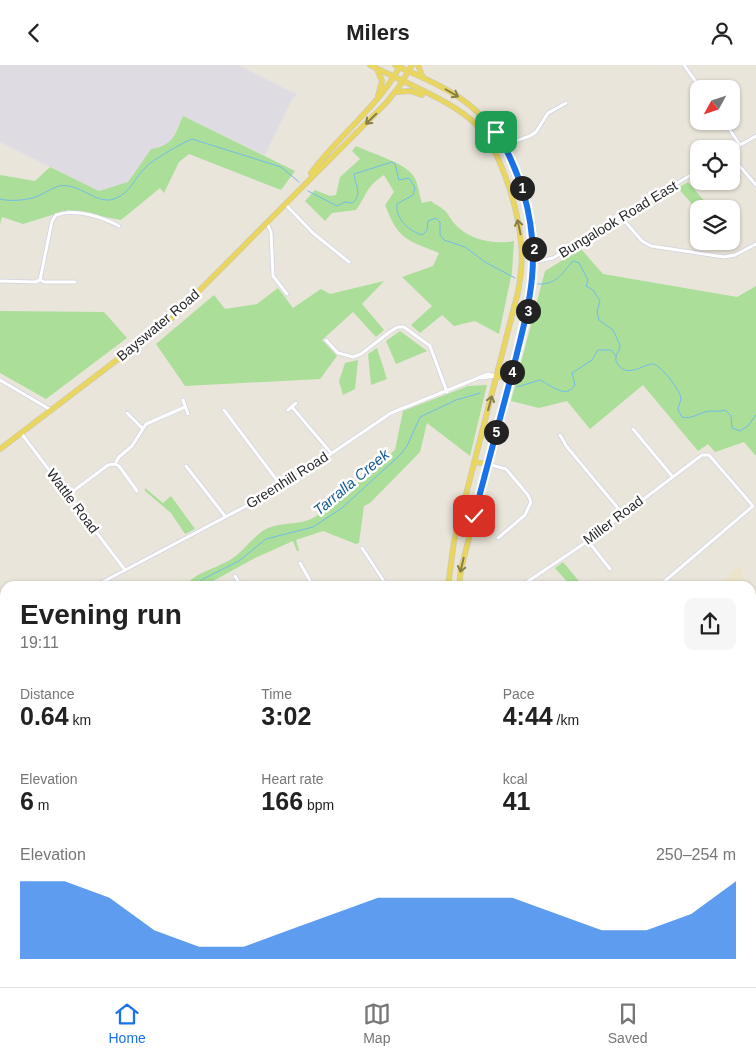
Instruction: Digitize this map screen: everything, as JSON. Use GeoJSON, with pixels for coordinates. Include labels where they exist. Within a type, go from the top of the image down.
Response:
{"type":"FeatureCollection","features":[{"type":"Feature","properties":{"kind":"main road"},"geometry":{"type":"LineString","coordinates":[[370,65],[469,117],[485,134],[494,149],[518,222],[522,257],[518,292],[454,541],[449,581]]}},
{"type":"Feature","properties":{"kind":"main road","name":"Bayswater Road"},"geometry":{"type":"LineString","coordinates":[[0,449],[172,317],[395,92],[412,65]]}},
{"type":"Feature","properties":{"kind":"main road"},"geometry":{"type":"LineString","coordinates":[[418,65],[424,79]]}},
{"type":"Feature","properties":{"kind":"main road"},"geometry":{"type":"LineString","coordinates":[[398,66],[451,92],[470,105],[490,125],[504,145],[513,164],[526,204],[533,235],[534,262],[528,308],[459,581]]}},
{"type":"Feature","properties":{"kind":"main road","name":"Bayswater Road"},"geometry":{"type":"LineString","coordinates":[[302,185],[327,151],[374,103],[393,78],[398,66]]}},
{"type":"Feature","properties":{"kind":"main road"},"geometry":{"type":"LineString","coordinates":[[374,103],[382,83],[377,69]]}},
{"type":"Feature","properties":{"kind":"main road"},"geometry":{"type":"LineString","coordinates":[[395,92],[410,91],[436,99]]}},
{"type":"Feature","properties":{"kind":"main road"},"geometry":{"type":"LineString","coordinates":[[494,149],[504,145]]}},
{"type":"Feature","properties":{"kind":"main road"},"geometry":{"type":"LineString","coordinates":[[327,151],[332,157]]}},
{"type":"Feature","properties":{"kind":"main road"},"geometry":{"type":"LineString","coordinates":[[497,376],[510,379]]}},
{"type":"Feature","properties":{"kind":"main road"},"geometry":{"type":"LineString","coordinates":[[474,461],[488,464]]}},
{"type":"Feature","properties":{"kind":"street"},"geometry":{"type":"LineString","coordinates":[[684,65],[695,80]]}},
{"type":"Feature","properties":{"kind":"street"},"geometry":{"type":"LineString","coordinates":[[504,145],[536,132],[548,113],[566,103]]}},
{"type":"Feature","properties":{"kind":"street"},"geometry":{"type":"LineString","coordinates":[[740,145],[756,136]]}},
{"type":"Feature","properties":{"kind":"street"},"geometry":{"type":"LineString","coordinates":[[740,166],[756,185]]}},
{"type":"Feature","properties":{"kind":"street","name":"Bungalook Road East"},"geometry":{"type":"LineString","coordinates":[[534,262],[553,259],[690,175]]}},
{"type":"Feature","properties":{"kind":"street"},"geometry":{"type":"LineString","coordinates":[[285,203],[313,233],[349,262]]}},
{"type":"Feature","properties":{"kind":"street"},"geometry":{"type":"LineString","coordinates":[[40,279],[52,221],[56,215],[69,212],[105,219],[119,226]]}},
{"type":"Feature","properties":{"kind":"street"},"geometry":{"type":"LineString","coordinates":[[621,217],[642,241],[651,246],[724,257],[735,255],[756,244]]}},
{"type":"Feature","properties":{"kind":"street"},"geometry":{"type":"LineString","coordinates":[[267,222],[271,232],[274,276],[287,294]]}},
{"type":"Feature","properties":{"kind":"street"},"geometry":{"type":"LineString","coordinates":[[0,281],[34,282],[40,279]]}},
{"type":"Feature","properties":{"kind":"street"},"geometry":{"type":"LineString","coordinates":[[40,279],[44,282],[75,282]]}},
{"type":"Feature","properties":{"kind":"street"},"geometry":{"type":"LineString","coordinates":[[326,340],[338,353],[353,357],[361,355],[391,331],[398,327],[404,327],[430,346],[447,392]]}},
{"type":"Feature","properties":{"kind":"street","name":"Greenhill Road"},"geometry":{"type":"LineString","coordinates":[[104,581],[282,487],[391,413],[491,374],[497,376]]}},
{"type":"Feature","properties":{"kind":"street"},"geometry":{"type":"LineString","coordinates":[[0,380],[51,410]]}},
{"type":"Feature","properties":{"kind":"street"},"geometry":{"type":"LineString","coordinates":[[183,400],[188,414]]}},
{"type":"Feature","properties":{"kind":"street"},"geometry":{"type":"LineString","coordinates":[[288,410],[296,403]]}},
{"type":"Feature","properties":{"kind":"street"},"geometry":{"type":"LineString","coordinates":[[115,464],[117,459],[132,446],[146,424],[186,407]]}},
{"type":"Feature","properties":{"kind":"street"},"geometry":{"type":"LineString","coordinates":[[292,407],[331,453]]}},
{"type":"Feature","properties":{"kind":"street"},"geometry":{"type":"LineString","coordinates":[[224,410],[282,487]]}},
{"type":"Feature","properties":{"kind":"street"},"geometry":{"type":"LineString","coordinates":[[127,413],[142,428]]}},
{"type":"Feature","properties":{"kind":"street"},"geometry":{"type":"LineString","coordinates":[[633,429],[672,477]]}},
{"type":"Feature","properties":{"kind":"street","name":"Wattle Road"},"geometry":{"type":"LineString","coordinates":[[20,433],[125,570]]}},
{"type":"Feature","properties":{"kind":"street"},"geometry":{"type":"LineString","coordinates":[[560,435],[567,447],[622,513]]}},
{"type":"Feature","properties":{"kind":"street","name":"Miller Road"},"geometry":{"type":"LineString","coordinates":[[528,581],[588,541],[622,513],[672,477],[705,454],[709,455],[753,506],[665,581]]}},
{"type":"Feature","properties":{"kind":"street"},"geometry":{"type":"LineString","coordinates":[[68,495],[108,465],[115,464],[119,466],[137,491]]}},
{"type":"Feature","properties":{"kind":"street"},"geometry":{"type":"LineString","coordinates":[[488,464],[506,469],[528,495],[531,502],[525,515],[498,538]]}},
{"type":"Feature","properties":{"kind":"street"},"geometry":{"type":"LineString","coordinates":[[186,466],[224,517]]}},
{"type":"Feature","properties":{"kind":"street"},"geometry":{"type":"LineString","coordinates":[[588,541],[610,569]]}},
{"type":"Feature","properties":{"kind":"street"},"geometry":{"type":"LineString","coordinates":[[362,548],[384,581]]}},
{"type":"Feature","properties":{"kind":"street"},"geometry":{"type":"LineString","coordinates":[[300,563],[310,581]]}},
{"type":"Feature","properties":{"kind":"street"},"geometry":{"type":"LineString","coordinates":[[235,576],[238,581]]}},
{"type":"Feature","properties":{"kind":"shaded area"},"geometry":{"type":"Polygon","coordinates":[[[0,65],[238,65],[297,95],[292,99],[265,155],[183,116],[166,147],[151,149],[128,182],[99,191],[0,142],[0,65]]]}},
{"type":"Feature","properties":{"kind":"shaded area"},"geometry":{"type":"Polygon","coordinates":[[[740,566],[745,581],[722,581],[740,566]]]}},
{"type":"Feature","properties":{"kind":"green space"},"geometry":{"type":"Polygon","coordinates":[[[183,116],[295,171],[281,190],[189,154],[179,162],[164,193],[160,188],[121,220],[68,210],[23,224],[2,217],[0,224],[0,175],[35,181],[50,167],[99,191],[128,182],[151,149],[164,145],[172,139],[183,116]]]}},
{"type":"Feature","properties":{"kind":"green space"},"geometry":{"type":"Polygon","coordinates":[[[356,146],[394,162],[407,170],[416,180],[422,203],[431,201],[441,207],[453,222],[466,233],[481,240],[514,241],[512,272],[499,334],[475,321],[454,326],[442,315],[420,333],[411,325],[432,306],[402,277],[433,266],[439,253],[411,241],[395,226],[385,205],[394,192],[384,175],[370,187],[356,210],[332,213],[325,221],[305,201],[315,190],[330,196],[336,195],[340,177],[360,159],[352,151],[356,146]]]}},
{"type":"Feature","properties":{"kind":"green space"},"geometry":{"type":"Polygon","coordinates":[[[688,182],[690,190],[695,190],[703,200],[690,200],[690,202],[678,188],[688,182]]]}},
{"type":"Feature","properties":{"kind":"green space"},"geometry":{"type":"Polygon","coordinates":[[[581,249],[603,274],[737,297],[756,286],[756,456],[744,442],[715,452],[708,444],[698,451],[643,385],[590,429],[567,401],[539,408],[511,401],[545,271],[581,249]]]}},
{"type":"Feature","properties":{"kind":"green space"},"geometry":{"type":"Polygon","coordinates":[[[384,281],[362,304],[384,330],[376,337],[353,312],[322,340],[337,356],[320,379],[185,386],[156,344],[214,295],[225,309],[257,304],[278,288],[293,308],[321,289],[330,294],[384,281]]]}},
{"type":"Feature","properties":{"kind":"green space"},"geometry":{"type":"Polygon","coordinates":[[[0,311],[104,312],[127,338],[46,399],[0,373],[0,311]]]}},
{"type":"Feature","properties":{"kind":"green space"},"geometry":{"type":"Polygon","coordinates":[[[400,331],[427,351],[396,364],[386,341],[400,331]]]}},
{"type":"Feature","properties":{"kind":"green space"},"geometry":{"type":"Polygon","coordinates":[[[377,348],[387,379],[371,385],[368,354],[377,348]]]}},
{"type":"Feature","properties":{"kind":"green space"},"geometry":{"type":"Polygon","coordinates":[[[358,360],[355,389],[343,395],[339,381],[345,363],[358,360]]]}},
{"type":"Feature","properties":{"kind":"green space"},"geometry":{"type":"Polygon","coordinates":[[[487,385],[470,456],[427,423],[420,452],[370,503],[364,506],[359,543],[356,544],[323,531],[296,540],[299,551],[297,551],[293,541],[255,558],[213,581],[190,581],[235,557],[268,528],[308,520],[325,511],[395,450],[403,411],[468,386],[487,385]]]}},
{"type":"Feature","properties":{"kind":"green space"},"geometry":{"type":"Polygon","coordinates":[[[145,488],[163,503],[171,496],[195,529],[185,534],[171,513],[145,491],[145,488]]]}},
{"type":"Feature","properties":{"kind":"green space"},"geometry":{"type":"Polygon","coordinates":[[[563,562],[579,581],[567,581],[555,568],[563,562]]]}},
{"type":"Feature","properties":{"kind":"waterway"},"geometry":{"type":"LineString","coordinates":[[0,199],[30,199],[59,186],[74,187],[101,199],[114,199],[124,193],[149,164],[168,151],[192,139],[281,167],[299,182]]}},
{"type":"Feature","properties":{"kind":"waterway"},"geometry":{"type":"LineString","coordinates":[[308,191],[337,206],[345,202],[352,203],[358,193],[354,174],[392,162],[395,164],[399,180],[409,178],[415,188],[413,195],[397,204],[398,214],[408,228],[423,235],[427,230],[428,221],[436,218],[440,222],[440,235],[444,240],[465,247],[485,262],[515,278]]}},
{"type":"Feature","properties":{"kind":"waterway"},"geometry":{"type":"LineString","coordinates":[[538,284],[550,283],[562,274],[573,261],[579,263],[588,280],[586,286],[593,290],[600,301],[597,312],[599,320],[613,330],[620,345],[616,358],[617,363],[621,368],[630,371],[653,364],[660,368],[674,384],[680,395],[681,399],[678,410],[682,417],[725,410],[731,416],[732,428],[740,431],[748,426],[756,415]]}},
{"type":"Feature","properties":{"kind":"waterway"},"geometry":{"type":"LineString","coordinates":[[517,387],[540,380],[558,390],[567,391],[575,385],[572,373],[592,360],[598,350],[611,350],[616,356]]}},
{"type":"Feature","properties":{"kind":"waterway","name":"Tarralla Creek"},"geometry":{"type":"LineString","coordinates":[[201,581],[239,561],[266,539],[313,527],[342,508],[401,454],[407,446],[420,417],[456,400],[480,393]]}},
{"type":"Feature","properties":{"kind":"route"},"geometry":{"type":"LineString","coordinates":[[474,516],[531,297],[534,270],[534,244],[526,204],[513,164],[496,132]]}}]}
